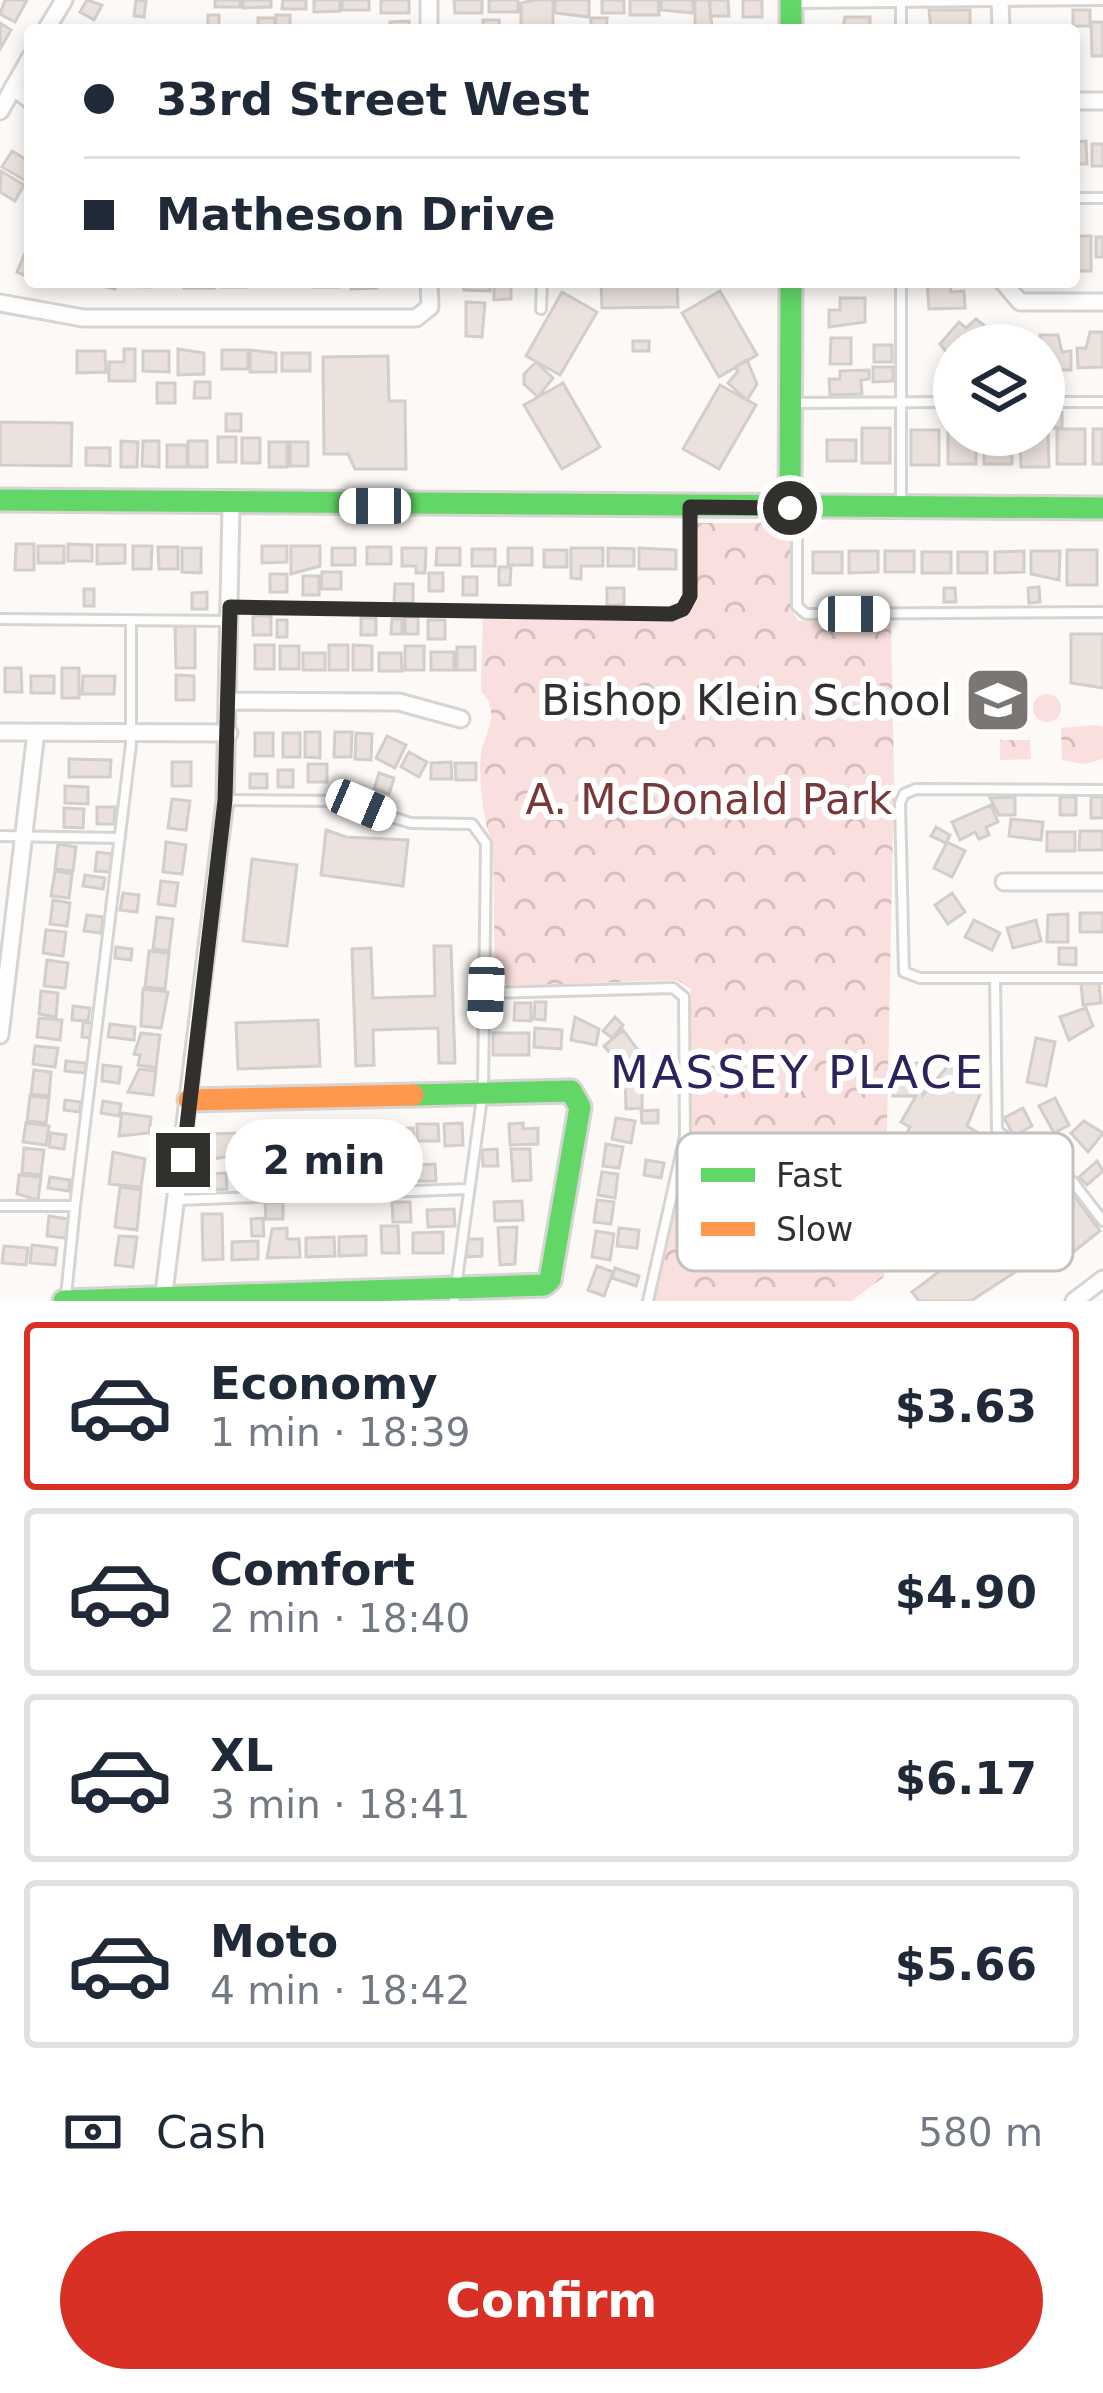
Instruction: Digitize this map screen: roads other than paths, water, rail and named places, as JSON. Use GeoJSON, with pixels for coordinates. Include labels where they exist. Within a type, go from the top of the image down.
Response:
{"type":"FeatureCollection","features":[{"type":"Feature","properties":{"kind":"street"},"geometry":{"type":"LineString","coordinates":[[0,110],[24,68]]}},
{"type":"Feature","properties":{"kind":"street"},"geometry":{"type":"LineString","coordinates":[[13,87],[24,95]]}},
{"type":"Feature","properties":{"kind":"street"},"geometry":{"type":"LineString","coordinates":[[0,303],[83,318],[416,318],[430,307],[429,288]]}},
{"type":"Feature","properties":{"kind":"street"},"geometry":{"type":"LineString","coordinates":[[791,288],[794,508]]}},
{"type":"Feature","properties":{"kind":"street"},"geometry":{"type":"LineString","coordinates":[[1008,288],[1020,302],[1103,302]]}},
{"type":"Feature","properties":{"kind":"street"},"geometry":{"type":"LineString","coordinates":[[0,503],[1103,508]]}},
{"type":"Feature","properties":{"kind":"street"},"geometry":{"type":"LineString","coordinates":[[164,1299],[225,800],[231,506]]}},
{"type":"Feature","properties":{"kind":"street"},"geometry":{"type":"LineString","coordinates":[[230,701],[399,702],[460,719]]}},
{"type":"Feature","properties":{"kind":"street"},"geometry":{"type":"LineString","coordinates":[[0,732],[229,733]]}},
{"type":"Feature","properties":{"kind":"street"},"geometry":{"type":"LineString","coordinates":[[0,1035],[36,732]]}},
{"type":"Feature","properties":{"kind":"street"},"geometry":{"type":"LineString","coordinates":[[1004,882],[1103,881]]}},
{"type":"Feature","properties":{"kind":"street"},"geometry":{"type":"LineString","coordinates":[[65,1301],[454,1294],[544,1285],[550,1280],[580,1107],[571,1091],[189,1100]]}},
{"type":"Feature","properties":{"kind":"street"},"geometry":{"type":"LineString","coordinates":[[1074,1301],[1103,1280]]}},
{"type":"Feature","properties":{"kind":"lane"},"geometry":{"type":"LineString","coordinates":[[791,1],[1099,0]]}},
{"type":"Feature","properties":{"kind":"lane"},"geometry":{"type":"LineString","coordinates":[[541,309],[542,288]]}},
{"type":"Feature","properties":{"kind":"lane"},"geometry":{"type":"LineString","coordinates":[[902,288],[902,508]]}},
{"type":"Feature","properties":{"kind":"lane"},"geometry":{"type":"LineString","coordinates":[[790,403],[933,402]]}},
{"type":"Feature","properties":{"kind":"lane"},"geometry":{"type":"LineString","coordinates":[[1065,402],[1103,402]]}},
{"type":"Feature","properties":{"kind":"lane"},"geometry":{"type":"LineString","coordinates":[[0,619],[671,614],[683,609],[690,596],[690,507]]}},
{"type":"Feature","properties":{"kind":"lane"},"geometry":{"type":"LineString","coordinates":[[794,508],[797,606],[806,614],[1103,612]]}},
{"type":"Feature","properties":{"kind":"lane"},"geometry":{"type":"LineString","coordinates":[[65,1301],[120,838],[130,732],[131,621]]}},
{"type":"Feature","properties":{"kind":"lane"},"geometry":{"type":"LineString","coordinates":[[1103,790],[916,789],[902,798],[900,957],[904,972],[920,978],[1103,978]]}},
{"type":"Feature","properties":{"kind":"lane"},"geometry":{"type":"LineString","coordinates":[[225,800],[339,801],[411,823],[472,824],[486,843],[483,1091],[454,1294]]}},
{"type":"Feature","properties":{"kind":"lane"},"geometry":{"type":"LineString","coordinates":[[0,836],[120,838]]}},
{"type":"Feature","properties":{"kind":"lane"},"geometry":{"type":"LineString","coordinates":[[995,978],[997,1130],[1001,1133]]}},
{"type":"Feature","properties":{"kind":"lane"},"geometry":{"type":"LineString","coordinates":[[486,993],[673,988],[684,998],[685,1133]]}},
{"type":"Feature","properties":{"kind":"lane"},"geometry":{"type":"LineString","coordinates":[[648,1301],[677,1172]]}},
{"type":"Feature","properties":{"kind":"lane"},"geometry":{"type":"LineString","coordinates":[[1073,1182],[1103,1221]]}},
{"type":"Feature","properties":{"kind":"lane"},"geometry":{"type":"LineString","coordinates":[[178,1200],[467,1189]]}},
{"type":"Feature","properties":{"kind":"lane"},"geometry":{"type":"LineString","coordinates":[[0,1206],[75,1206]]}},
{"type":"Feature","properties":{"kind":"place","name":"Bishop Klein School"},"geometry":{"type":"Point","coordinates":[998,700]}},
{"type":"Feature","properties":{"kind":"district","name":"MASSEY PLACE"},"geometry":{"type":"Point","coordinates":[798,1072]}},
{"type":"Feature","properties":{"kind":"park label","name":"A. McDonald Park"},"geometry":{"type":"Point","coordinates":[709,799]}}]}
